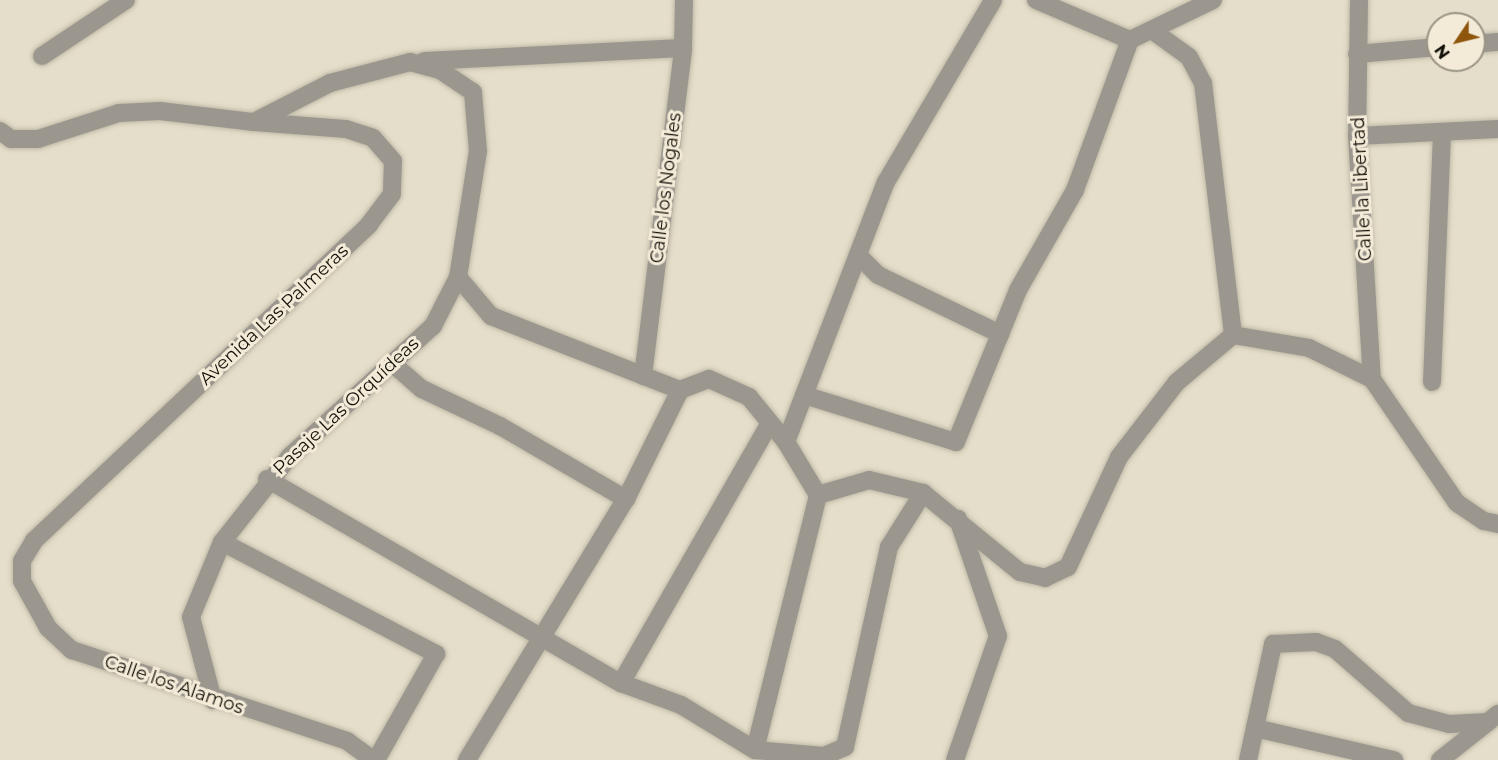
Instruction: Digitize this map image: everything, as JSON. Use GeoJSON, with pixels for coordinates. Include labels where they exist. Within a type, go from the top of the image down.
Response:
{"type":"FeatureCollection","features":[{"type":"Feature","properties":{"kind":"street"},"geometry":{"type":"LineString","coordinates":[[42,56],[126,0]]}},
{"type":"Feature","properties":{"kind":"street","name":"Calle los Nogales"},"geometry":{"type":"LineString","coordinates":[[643,376],[683,48],[684,0]]}},
{"type":"Feature","properties":{"kind":"street"},"geometry":{"type":"LineString","coordinates":[[786,442],[886,182],[993,0]]}},
{"type":"Feature","properties":{"kind":"street"},"geometry":{"type":"LineString","coordinates":[[1036,0],[1130,40],[1153,31],[1213,0]]}},
{"type":"Feature","properties":{"kind":"street","name":"Calle la Libertad"},"geometry":{"type":"LineString","coordinates":[[1359,0],[1357,136],[1372,379]]}},
{"type":"Feature","properties":{"kind":"street"},"geometry":{"type":"LineString","coordinates":[[1153,31],[1189,57],[1203,82],[1233,335]]}},
{"type":"Feature","properties":{"kind":"street"},"geometry":{"type":"LineString","coordinates":[[804,395],[956,442],[1018,290],[1076,190],[1130,40]]}},
{"type":"Feature","properties":{"kind":"street"},"geometry":{"type":"LineString","coordinates":[[254,122],[330,83],[410,62],[683,48]]}},
{"type":"Feature","properties":{"kind":"street"},"geometry":{"type":"LineString","coordinates":[[1357,54],[1426,48]]}},
{"type":"Feature","properties":{"kind":"street","name":"Pasaje Las Orquídeas"},"geometry":{"type":"LineString","coordinates":[[213,700],[190,617],[222,542],[267,479],[433,326],[458,277],[478,151],[473,92],[440,70],[410,62]]}},
{"type":"Feature","properties":{"kind":"street","name":"Avenida Las Palmeras"},"geometry":{"type":"LineString","coordinates":[[0,131],[11,139],[38,139],[119,113],[160,111],[254,122],[346,129],[373,138],[393,161],[392,194],[369,225],[34,541],[22,561]]}},
{"type":"Feature","properties":{"kind":"street"},"geometry":{"type":"LineString","coordinates":[[1357,136],[1498,129]]}},
{"type":"Feature","properties":{"kind":"street"},"geometry":{"type":"LineString","coordinates":[[1432,382],[1442,132]]}},
{"type":"Feature","properties":{"kind":"street"},"geometry":{"type":"LineString","coordinates":[[858,255],[878,275],[1000,334]]}},
{"type":"Feature","properties":{"kind":"street"},"geometry":{"type":"LineString","coordinates":[[458,277],[491,316],[680,390],[709,379],[749,397],[769,425],[786,442],[818,495],[755,750]]}},
{"type":"Feature","properties":{"kind":"street"},"geometry":{"type":"LineString","coordinates":[[818,495],[869,480],[923,493],[958,517],[1020,572],[1046,578],[1068,567],[1119,458],[1177,382],[1233,335],[1309,348],[1372,379],[1457,503],[1484,522],[1498,524]]}},
{"type":"Feature","properties":{"kind":"street"},"geometry":{"type":"LineString","coordinates":[[393,364],[422,389],[500,426],[626,499]]}},
{"type":"Feature","properties":{"kind":"street"},"geometry":{"type":"LineString","coordinates":[[467,760],[546,637],[626,499],[680,390]]}},
{"type":"Feature","properties":{"kind":"street"},"geometry":{"type":"LineString","coordinates":[[621,683],[769,425]]}},
{"type":"Feature","properties":{"kind":"street"},"geometry":{"type":"LineString","coordinates":[[267,479],[546,637],[621,683],[681,705],[755,750],[824,756],[844,747],[889,547],[923,493]]}},
{"type":"Feature","properties":{"kind":"street"},"geometry":{"type":"LineString","coordinates":[[955,760],[998,636],[958,517]]}},
{"type":"Feature","properties":{"kind":"street"},"geometry":{"type":"LineString","coordinates":[[222,542],[436,654],[375,760]]}},
{"type":"Feature","properties":{"kind":"street","name":"Calle los Alamos"},"geometry":{"type":"LineString","coordinates":[[22,561],[29,600],[72,650],[213,700],[346,741],[375,760]]}},
{"type":"Feature","properties":{"kind":"street"},"geometry":{"type":"LineString","coordinates":[[1248,760],[1273,644],[1316,642],[1335,650],[1408,713],[1449,724],[1493,718]]}},
{"type":"Feature","properties":{"kind":"street"},"geometry":{"type":"LineString","coordinates":[[1440,760],[1493,718]]}},
{"type":"Feature","properties":{"kind":"street"},"geometry":{"type":"LineString","coordinates":[[1255,728],[1394,760]]}}]}
